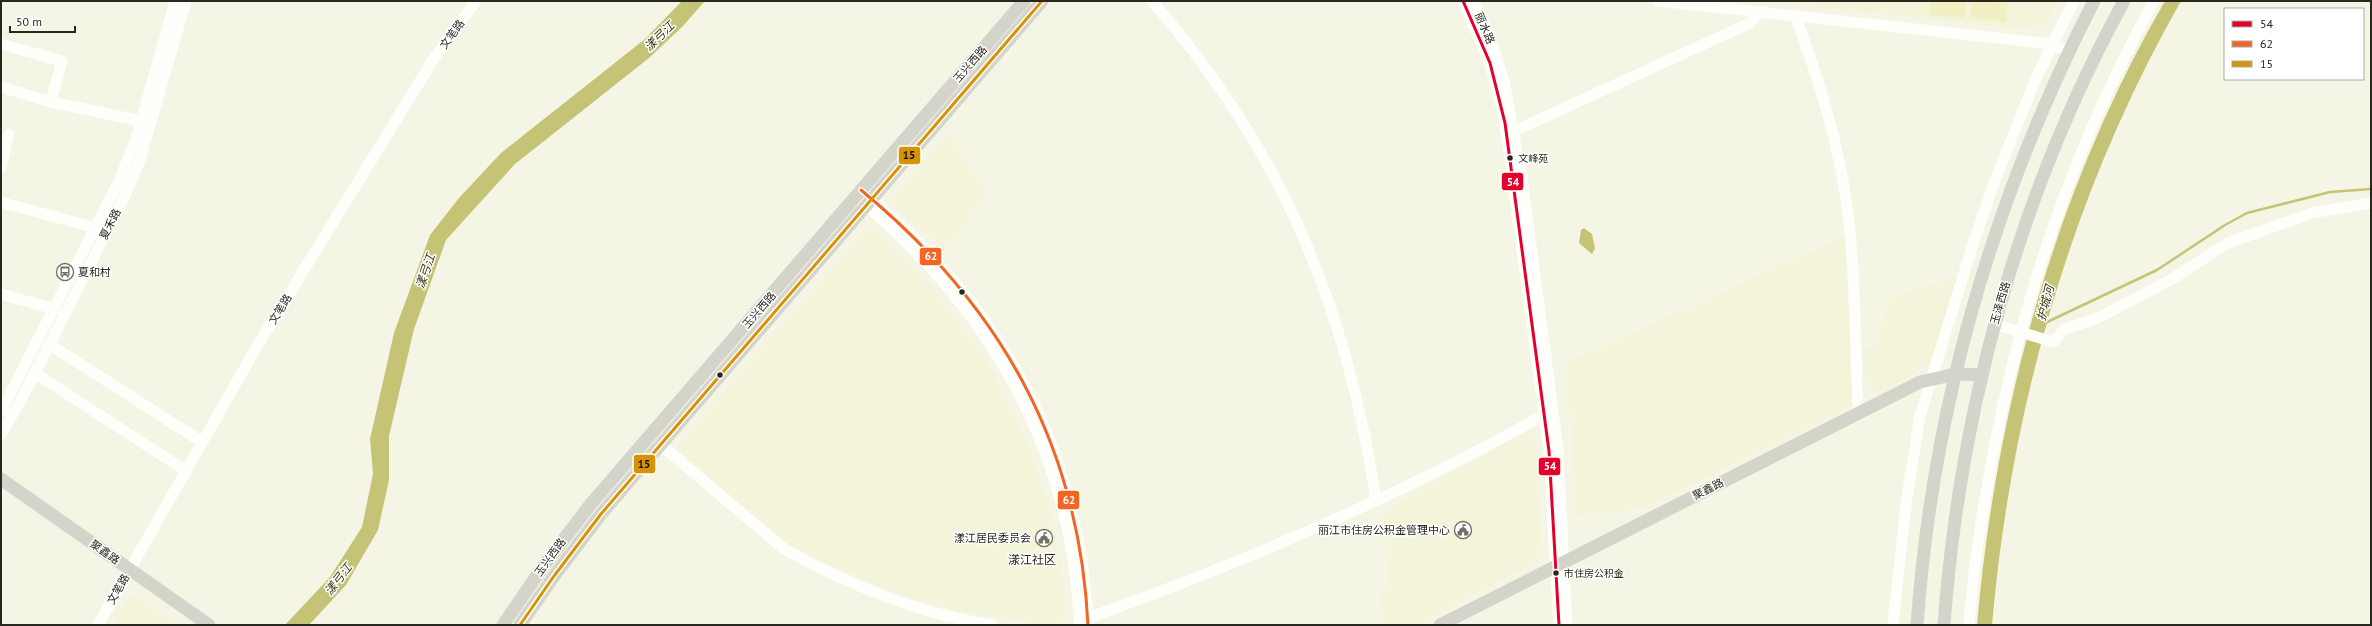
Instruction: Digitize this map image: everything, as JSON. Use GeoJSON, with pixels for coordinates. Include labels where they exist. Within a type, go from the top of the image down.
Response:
{"type":"FeatureCollection","features":[{"type":"Feature","properties":{"kind":"main road","name":"玉兴西路"},"geometry":{"type":"LineString","coordinates":[[503,625],[542,568],[590,505],[1024,1]]}},
{"type":"Feature","properties":{"kind":"main road","name":"玉兴西路"},"geometry":{"type":"LineString","coordinates":[[520,625],[577,545],[1042,1]]}},
{"type":"Feature","properties":{"kind":"main road"},"geometry":{"type":"LineString","coordinates":[[1917,625],[1931,502],[1953,378],[1973,301],[1998,220],[2037,121],[2094,1]]}},
{"type":"Feature","properties":{"kind":"main road","name":"玉泽西路"},"geometry":{"type":"LineString","coordinates":[[1944,625],[1961,476],[1980,379],[1994,324],[2018,243],[2045,173],[2080,90],[2124,1]]}},
{"type":"Feature","properties":{"kind":"main road","name":"聚鑫路"},"geometry":{"type":"LineString","coordinates":[[1440,625],[1560,569],[1931,383],[1953,378],[1980,379]]}},
{"type":"Feature","properties":{"kind":"main road","name":"聚鑫路"},"geometry":{"type":"LineString","coordinates":[[1459,625],[1560,569],[1858,413],[1920,382],[1931,383]]}},
{"type":"Feature","properties":{"kind":"main road","name":"聚鑫路"},"geometry":{"type":"LineString","coordinates":[[1,479],[195,625]]}},
{"type":"Feature","properties":{"kind":"main road","name":"聚鑫路"},"geometry":{"type":"LineString","coordinates":[[1,489],[127,573],[209,625]]}},
{"type":"Feature","properties":{"kind":"street","name":"夏禾路"},"geometry":{"type":"LineString","coordinates":[[1,412],[96,228],[125,167],[141,121],[175,1]]}},
{"type":"Feature","properties":{"kind":"street","name":"夏禾路"},"geometry":{"type":"LineString","coordinates":[[1,434],[35,373],[121,204],[140,160],[186,1]]}},
{"type":"Feature","properties":{"kind":"street","name":"文笔路"},"geometry":{"type":"LineString","coordinates":[[98,625],[259,342],[433,60],[476,1]]}},
{"type":"Feature","properties":{"kind":"street"},"geometry":{"type":"LineString","coordinates":[[1152,1],[1200,60],[1243,123],[1278,182],[1308,245],[1332,307],[1347,359],[1366,441],[1376,500]]}},
{"type":"Feature","properties":{"kind":"street","name":"丽水路"},"geometry":{"type":"LineString","coordinates":[[1464,1],[1490,63],[1504,116],[1549,451],[1560,569],[1567,625]]}},
{"type":"Feature","properties":{"kind":"street","name":"丽水路"},"geometry":{"type":"LineString","coordinates":[[1474,1],[1498,61],[1514,131],[1558,450],[1560,569],[1559,625]]}},
{"type":"Feature","properties":{"kind":"street"},"geometry":{"type":"LineString","coordinates":[[1658,1],[2052,45],[2069,51]]}},
{"type":"Feature","properties":{"kind":"street"},"geometry":{"type":"LineString","coordinates":[[1893,625],[1901,548],[1920,416],[1974,241],[1996,178],[2036,76],[2074,1]]}},
{"type":"Feature","properties":{"kind":"street"},"geometry":{"type":"LineString","coordinates":[[1969,625],[1984,506],[1998,427],[2021,333],[2046,242],[2078,158],[2109,90],[2154,1]]}},
{"type":"Feature","properties":{"kind":"street"},"geometry":{"type":"LineString","coordinates":[[1514,131],[1750,23],[1760,12]]}},
{"type":"Feature","properties":{"kind":"street"},"geometry":{"type":"LineString","coordinates":[[1795,16],[1826,107],[1844,190],[1852,255],[1858,413]]}},
{"type":"Feature","properties":{"kind":"street"},"geometry":{"type":"LineString","coordinates":[[1,44],[62,61],[51,102]]}},
{"type":"Feature","properties":{"kind":"street"},"geometry":{"type":"LineString","coordinates":[[1,87],[51,102],[141,121]]}},
{"type":"Feature","properties":{"kind":"street"},"geometry":{"type":"LineString","coordinates":[[1,167],[9,134]]}},
{"type":"Feature","properties":{"kind":"street"},"geometry":{"type":"LineString","coordinates":[[859,194],[870,203],[909,244],[961,302],[998,355],[1024,401],[1048,459],[1066,518],[1086,623],[1204,575],[1376,500],[1476,452],[1544,415]]}},
{"type":"Feature","properties":{"kind":"street"},"geometry":{"type":"LineString","coordinates":[[4,203],[96,228]]}},
{"type":"Feature","properties":{"kind":"street"},"geometry":{"type":"LineString","coordinates":[[1994,324],[2053,342],[2065,329],[2098,318],[2172,279],[2228,243],[2312,213],[2371,203]]}},
{"type":"Feature","properties":{"kind":"street"},"geometry":{"type":"LineString","coordinates":[[1,294],[55,309]]}},
{"type":"Feature","properties":{"kind":"street"},"geometry":{"type":"LineString","coordinates":[[49,344],[202,442]]}},
{"type":"Feature","properties":{"kind":"street"},"geometry":{"type":"LineString","coordinates":[[35,373],[186,471]]}},
{"type":"Feature","properties":{"kind":"street"},"geometry":{"type":"LineString","coordinates":[[661,445],[784,549],[807,562],[902,603],[944,615],[992,625]]}},
{"type":"Feature","properties":{"kind":"shaded area"},"geometry":{"type":"Polygon","coordinates":[[[1766,1],[2058,1],[2046,24],[2037,30],[1766,1]]]}},
{"type":"Feature","properties":{"kind":"shaded area"},"geometry":{"type":"Polygon","coordinates":[[[948,133],[987,192],[945,250],[897,205],[896,193],[948,133]]]}},
{"type":"Feature","properties":{"kind":"shaded area"},"geometry":{"type":"Polygon","coordinates":[[[874,232],[883,238],[919,273],[955,316],[987,362],[1012,407],[1031,452],[1053,521],[1063,583],[1066,616],[1062,622],[1054,624],[1028,622],[948,609],[905,596],[833,566],[788,543],[679,451],[679,444],[862,233],[874,232]]]}},
{"type":"Feature","properties":{"kind":"shaded area"},"geometry":{"type":"Polygon","coordinates":[[[1845,236],[1853,406],[1642,510],[1632,506],[1626,511],[1576,515],[1567,363],[1845,236]]]}},
{"type":"Feature","properties":{"kind":"shaded area"},"geometry":{"type":"Polygon","coordinates":[[[1952,278],[1956,279],[1954,292],[1931,365],[1878,392],[1866,385],[1865,348],[1876,347],[1890,298],[1952,278]]]}},
{"type":"Feature","properties":{"kind":"shaded area","name":"丽江市住房公积金管理中心"},"geometry":{"type":"Polygon","coordinates":[[[1531,429],[1534,434],[1542,549],[1537,560],[1417,625],[1382,625],[1381,591],[1388,589],[1384,511],[1531,429]]]}},
{"type":"Feature","properties":{"kind":"shaded area"},"geometry":{"type":"Polygon","coordinates":[[[129,597],[139,598],[177,625],[114,625],[129,597]]]}},
{"type":"Feature","properties":{"kind":"green space"},"geometry":{"type":"Polygon","coordinates":[[[1930,1],[1966,1],[1965,18],[1929,15],[1930,1]]]}},
{"type":"Feature","properties":{"kind":"green space"},"geometry":{"type":"Polygon","coordinates":[[[1972,1],[2008,3],[2006,22],[1970,18],[1972,1]]]}},
{"type":"Feature","properties":{"kind":"water","name":"漾弓江"},"geometry":{"type":"Polygon","coordinates":[[[682,1],[705,1],[682,27],[649,58],[515,164],[446,240],[414,329],[389,436],[389,480],[378,530],[346,585],[309,625],[285,625],[330,577],[362,527],[373,474],[370,439],[394,333],[430,235],[459,198],[501,153],[645,39],[682,1]]]}},
{"type":"Feature","properties":{"kind":"water","name":"护城河"},"geometry":{"type":"Polygon","coordinates":[[[2165,1],[2181,1],[2142,74],[2108,148],[2078,225],[2053,302],[2031,382],[2014,462],[2001,543],[1992,625],[1977,625],[1986,544],[1999,463],[2016,382],[2037,302],[2062,224],[2092,148],[2126,73],[2165,1]]]}},
{"type":"Feature","properties":{"kind":"water"},"geometry":{"type":"Polygon","coordinates":[[[1584,228],[1592,234],[1595,248],[1592,254],[1579,243],[1581,230],[1584,228]]]}},
{"type":"Feature","properties":{"kind":"waterway","name":"护城河"},"geometry":{"type":"LineString","coordinates":[[2045,323],[2157,270],[2225,225],[2247,213],[2330,192],[2371,189]]}},
{"type":"Feature","properties":{"kind":"transit line","name":"15"},"geometry":{"type":"LineString","coordinates":[[520,625],[554,576],[601,514],[1042,1]]}},
{"type":"Feature","properties":{"kind":"transit line","name":"54"},"geometry":{"type":"LineString","coordinates":[[1463,1],[1490,63],[1505,123],[1549,451],[1559,625]]}},
{"type":"Feature","properties":{"kind":"transit line","name":"62"},"geometry":{"type":"LineString","coordinates":[[861,190],[910,234],[954,281],[992,330],[1023,383],[1049,438],[1068,497],[1081,559],[1088,625]]}},
{"type":"Feature","properties":{"kind":"place","name":"文峰苑"},"geometry":{"type":"Point","coordinates":[1510,158]}},
{"type":"Feature","properties":{"kind":"place","name":"夏和村"},"geometry":{"type":"Point","coordinates":[65,272]}},
{"type":"Feature","properties":{"kind":"place","name":"丽江市住房公积金管理中心"},"geometry":{"type":"Point","coordinates":[1463,530]}},
{"type":"Feature","properties":{"kind":"place","name":"漾江居民委员会"},"geometry":{"type":"Point","coordinates":[1044,538]}},
{"type":"Feature","properties":{"kind":"place","name":"市住房公积金"},"geometry":{"type":"Point","coordinates":[1556,573]}},
{"type":"Feature","properties":{"kind":"district","name":"漾江社区"},"geometry":{"type":"Point","coordinates":[1032,559]}}]}
